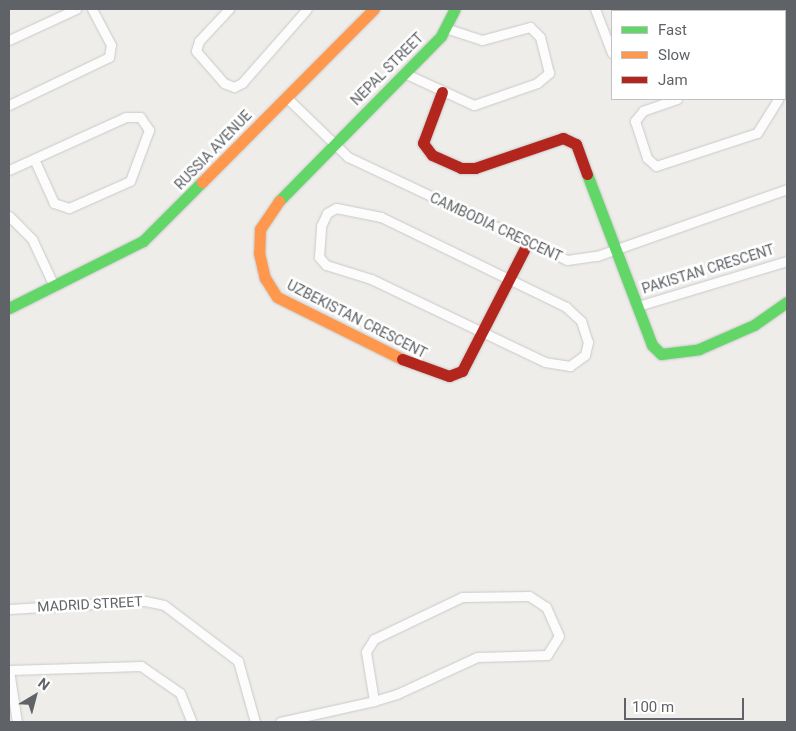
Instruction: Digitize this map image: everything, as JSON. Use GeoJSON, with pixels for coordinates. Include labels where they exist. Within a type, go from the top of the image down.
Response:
{"type":"FeatureCollection","features":[{"type":"Feature","properties":{"kind":"street"},"geometry":{"type":"LineString","coordinates":[[9,40],[76,9]]}},
{"type":"Feature","properties":{"kind":"street"},"geometry":{"type":"LineString","coordinates":[[9,105],[107,60],[111,45],[92,9]]}},
{"type":"Feature","properties":{"kind":"street"},"geometry":{"type":"LineString","coordinates":[[229,9],[199,41],[196,51],[224,83],[234,87],[242,83],[307,9]]}},
{"type":"Feature","properties":{"kind":"street","name":"RUSSIA AVENUE"},"geometry":{"type":"LineString","coordinates":[[9,308],[143,241],[374,9]]}},
{"type":"Feature","properties":{"kind":"street","name":"NEPAL STREET"},"geometry":{"type":"LineString","coordinates":[[332,145],[446,28],[455,9]]}},
{"type":"Feature","properties":{"kind":"street"},"geometry":{"type":"LineString","coordinates":[[596,9],[611,50]]}},
{"type":"Feature","properties":{"kind":"street"},"geometry":{"type":"LineString","coordinates":[[404,73],[464,103],[479,104],[542,81],[550,70],[540,37],[530,27],[482,40],[446,28]]}},
{"type":"Feature","properties":{"kind":"street","name":"PAKISTAN CRESCENT"},"geometry":{"type":"LineString","coordinates":[[442,92],[424,132],[429,152],[472,169],[570,139],[578,147],[652,345],[666,356],[698,349],[754,325],[787,302]]}},
{"type":"Feature","properties":{"kind":"street","name":"CAMBODIA CRESCENT"},"geometry":{"type":"LineString","coordinates":[[286,97],[332,145],[356,161],[527,244],[574,261],[616,250],[787,189]]}},
{"type":"Feature","properties":{"kind":"street"},"geometry":{"type":"LineString","coordinates":[[674,100],[643,111],[635,120],[646,158],[656,166],[757,133],[777,100]]}},
{"type":"Feature","properties":{"kind":"street"},"geometry":{"type":"LineString","coordinates":[[9,170],[34,158],[126,117],[140,117],[149,130],[130,181],[69,208],[54,202],[34,158]]}},
{"type":"Feature","properties":{"kind":"street","name":"UZBEKISTAN CRESCENT"},"geometry":{"type":"LineString","coordinates":[[332,145],[262,222],[259,252],[272,291],[290,305],[431,374],[449,376],[462,371],[515,282],[527,244]]}},
{"type":"Feature","properties":{"kind":"street"},"geometry":{"type":"LineString","coordinates":[[336,208],[367,212],[574,312],[586,335],[585,355],[570,366],[555,365],[484,333],[372,279],[323,263],[318,252],[324,216],[336,208]]}},
{"type":"Feature","properties":{"kind":"street"},"geometry":{"type":"LineString","coordinates":[[9,216],[32,239],[54,286]]}},
{"type":"Feature","properties":{"kind":"street","name":"PAKISTAN CRESCENT"},"geometry":{"type":"LineString","coordinates":[[638,306],[787,261]]}},
{"type":"Feature","properties":{"kind":"street"},"geometry":{"type":"LineString","coordinates":[[280,722],[374,701],[474,658],[551,653],[559,636],[546,607],[538,598],[462,597],[368,644],[366,657],[374,701]]}},
{"type":"Feature","properties":{"kind":"street","name":"MADRID STREET"},"geometry":{"type":"LineString","coordinates":[[9,609],[145,601],[164,604],[238,661],[255,722]]}},
{"type":"Feature","properties":{"kind":"street"},"geometry":{"type":"LineString","coordinates":[[17,722],[9,670],[141,666],[180,693],[192,722]]}},
{"type":"Feature","properties":{"kind":"traffic: fast"},"geometry":{"type":"LineString","coordinates":[[279,201],[441,36],[455,9]]}},
{"type":"Feature","properties":{"kind":"traffic: fast"},"geometry":{"type":"LineString","coordinates":[[587,174],[652,345],[661,354],[699,349],[754,325],[787,302]]}},
{"type":"Feature","properties":{"kind":"traffic: fast"},"geometry":{"type":"LineString","coordinates":[[9,308],[143,241],[202,182]]}},
{"type":"Feature","properties":{"kind":"traffic: slow"},"geometry":{"type":"LineString","coordinates":[[202,182],[374,9]]}},
{"type":"Feature","properties":{"kind":"traffic: slow"},"geometry":{"type":"LineString","coordinates":[[279,201],[260,229],[259,253],[265,278],[277,297],[402,359]]}},
{"type":"Feature","properties":{"kind":"traffic: jam"},"geometry":{"type":"LineString","coordinates":[[442,92],[423,143],[432,155],[461,168],[475,168],[563,138],[576,144],[587,174]]}},
{"type":"Feature","properties":{"kind":"traffic: jam"},"geometry":{"type":"LineString","coordinates":[[402,359],[449,376],[462,371],[527,244]]}}]}
